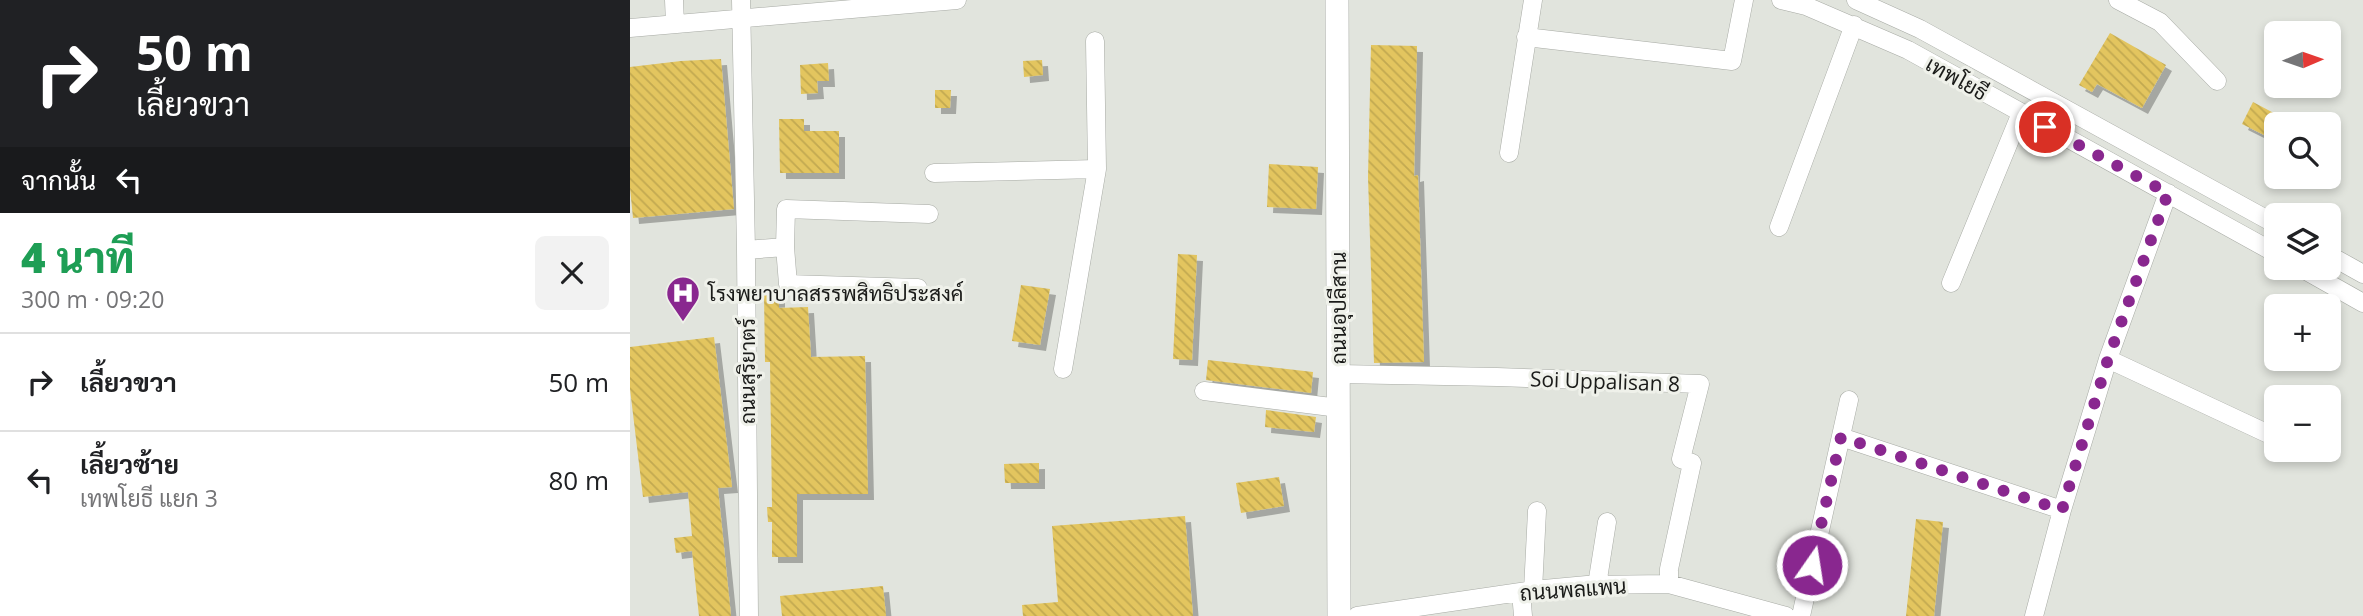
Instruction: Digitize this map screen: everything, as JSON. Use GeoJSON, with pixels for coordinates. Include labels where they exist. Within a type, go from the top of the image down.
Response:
{"type":"FeatureCollection","features":[{"type":"Feature","properties":{"kind":"main road","name":"ถนนอุปลีสาน"},"geometry":{"type":"LineString","coordinates":[[1337,0],[1339,616]]}},
{"type":"Feature","properties":{"kind":"street"},"geometry":{"type":"LineString","coordinates":[[674,0],[675,24]]}},
{"type":"Feature","properties":{"kind":"street","name":"ถนนสุริยาตร์"},"geometry":{"type":"LineString","coordinates":[[741,0],[749,616]]}},
{"type":"Feature","properties":{"kind":"street"},"geometry":{"type":"LineString","coordinates":[[630,27],[957,0]]}},
{"type":"Feature","properties":{"kind":"street"},"geometry":{"type":"LineString","coordinates":[[1510,153],[1533,0]]}},
{"type":"Feature","properties":{"kind":"street"},"geometry":{"type":"LineString","coordinates":[[1526,37],[1732,61],[1744,0]]}},
{"type":"Feature","properties":{"kind":"street","name":"เทพโยธี"},"geometry":{"type":"LineString","coordinates":[[1781,0],[1806,6],[1908,50],[2264,244]]}},
{"type":"Feature","properties":{"kind":"street","name":"เทพโยธี"},"geometry":{"type":"LineString","coordinates":[[1856,0],[1920,29],[2264,218]]}},
{"type":"Feature","properties":{"kind":"street"},"geometry":{"type":"LineString","coordinates":[[2118,0],[2160,22],[2217,81]]}},
{"type":"Feature","properties":{"kind":"street"},"geometry":{"type":"LineString","coordinates":[[1779,227],[1854,25]]}},
{"type":"Feature","properties":{"kind":"street"},"geometry":{"type":"LineString","coordinates":[[1063,369],[1097,169],[1095,41]]}},
{"type":"Feature","properties":{"kind":"street"},"geometry":{"type":"LineString","coordinates":[[1951,283],[2021,113]]}},
{"type":"Feature","properties":{"kind":"street"},"geometry":{"type":"LineString","coordinates":[[934,173],[1097,169]]}},
{"type":"Feature","properties":{"kind":"street"},"geometry":{"type":"LineString","coordinates":[[2034,616],[2062,510],[2108,359],[2168,193]]}},
{"type":"Feature","properties":{"kind":"street"},"geometry":{"type":"LineString","coordinates":[[918,288],[788,284],[786,209],[929,214]]}},
{"type":"Feature","properties":{"kind":"street"},"geometry":{"type":"LineString","coordinates":[[746,250],[785,247]]}},
{"type":"Feature","properties":{"kind":"street"},"geometry":{"type":"LineString","coordinates":[[2341,262],[2363,274]]}},
{"type":"Feature","properties":{"kind":"street"},"geometry":{"type":"LineString","coordinates":[[2322,280],[2363,303]]}},
{"type":"Feature","properties":{"kind":"street"},"geometry":{"type":"LineString","coordinates":[[2108,359],[2264,432]]}},
{"type":"Feature","properties":{"kind":"street","name":"Soi Uppalisan 8"},"geometry":{"type":"LineString","coordinates":[[1338,374],[1700,384],[1681,460],[1692,463],[1669,569],[1669,583]]}},
{"type":"Feature","properties":{"kind":"street"},"geometry":{"type":"LineString","coordinates":[[1204,391],[1339,408]]}},
{"type":"Feature","properties":{"kind":"street"},"geometry":{"type":"LineString","coordinates":[[1801,616],[1849,400]]}},
{"type":"Feature","properties":{"kind":"street"},"geometry":{"type":"LineString","coordinates":[[1841,437],[2062,510]]}},
{"type":"Feature","properties":{"kind":"street"},"geometry":{"type":"LineString","coordinates":[[1523,616],[1537,511]]}},
{"type":"Feature","properties":{"kind":"street"},"geometry":{"type":"LineString","coordinates":[[1597,585],[1607,522]]}},
{"type":"Feature","properties":{"kind":"street","name":"ถนนพลแพน"},"geometry":{"type":"LineString","coordinates":[[1357,616],[1527,591],[1669,583],[1737,610],[1786,616]]}},
{"type":"Feature","properties":{"kind":"building"},"geometry":{"type":"Polygon","coordinates":[[[2110,33],[2166,65],[2142,108],[2097,84],[2092,92],[2079,85],[2110,33]]]}},
{"type":"Feature","properties":{"kind":"building"},"geometry":{"type":"Polygon","coordinates":[[[1371,45],[1417,46],[1414,176],[1418,175],[1424,362],[1374,363],[1368,177],[1371,45]]]}},
{"type":"Feature","properties":{"kind":"building"},"geometry":{"type":"Polygon","coordinates":[[[721,59],[734,209],[633,218],[630,188],[630,67],[721,59]]]}},
{"type":"Feature","properties":{"kind":"building"},"geometry":{"type":"Polygon","coordinates":[[[1042,60],[1043,75],[1024,77],[1023,61],[1042,60]]]}},
{"type":"Feature","properties":{"kind":"building"},"geometry":{"type":"Polygon","coordinates":[[[828,63],[829,81],[817,81],[818,93],[801,94],[800,65],[828,63]]]}},
{"type":"Feature","properties":{"kind":"building"},"geometry":{"type":"Polygon","coordinates":[[[935,90],[951,90],[950,108],[935,108],[935,90]]]}},
{"type":"Feature","properties":{"kind":"building"},"geometry":{"type":"Polygon","coordinates":[[[2253,102],[2272,112],[2264,112],[2264,135],[2242,124],[2253,102]]]}},
{"type":"Feature","properties":{"kind":"building"},"geometry":{"type":"Polygon","coordinates":[[[779,119],[804,119],[804,131],[839,131],[839,173],[780,173],[779,119]]]}},
{"type":"Feature","properties":{"kind":"building"},"geometry":{"type":"Polygon","coordinates":[[[1269,164],[1318,167],[1316,209],[1267,207],[1269,164]]]}},
{"type":"Feature","properties":{"kind":"building"},"geometry":{"type":"Polygon","coordinates":[[[1178,254],[1197,255],[1192,360],[1173,359],[1178,254]]]}},
{"type":"Feature","properties":{"kind":"building"},"geometry":{"type":"Polygon","coordinates":[[[1021,285],[1050,289],[1040,345],[1012,341],[1021,285]]]}},
{"type":"Feature","properties":{"kind":"building"},"geometry":{"type":"Polygon","coordinates":[[[764,294],[779,294],[779,308],[808,307],[811,357],[865,356],[868,494],[797,494],[797,557],[772,557],[772,522],[768,522],[767,507],[772,507],[770,362],[765,362],[764,294]]]}},
{"type":"Feature","properties":{"kind":"building"},"geometry":{"type":"Polygon","coordinates":[[[714,337],[732,487],[718,488],[731,616],[699,616],[692,551],[676,553],[674,538],[692,536],[688,492],[643,497],[630,389],[630,347],[714,337]]]}},
{"type":"Feature","properties":{"kind":"building"},"geometry":{"type":"Polygon","coordinates":[[[1208,360],[1313,372],[1311,393],[1206,380],[1208,360]]]}},
{"type":"Feature","properties":{"kind":"building"},"geometry":{"type":"Polygon","coordinates":[[[1266,410],[1316,417],[1314,432],[1265,427],[1266,410]]]}},
{"type":"Feature","properties":{"kind":"building"},"geometry":{"type":"Polygon","coordinates":[[[1039,463],[1039,483],[1005,483],[1004,464],[1039,463]]]}},
{"type":"Feature","properties":{"kind":"building"},"geometry":{"type":"Polygon","coordinates":[[[1279,477],[1284,506],[1241,513],[1236,483],[1279,477]]]}},
{"type":"Feature","properties":{"kind":"building"},"geometry":{"type":"Polygon","coordinates":[[[1185,516],[1193,616],[1023,616],[1022,605],[1058,602],[1052,526],[1185,516]]]}},
{"type":"Feature","properties":{"kind":"building"},"geometry":{"type":"Polygon","coordinates":[[[1916,519],[1943,522],[1934,616],[1906,616],[1916,519]]]}},
{"type":"Feature","properties":{"kind":"building"},"geometry":{"type":"Polygon","coordinates":[[[883,586],[886,616],[782,616],[780,596],[883,586]]]}},
{"type":"Feature","properties":{"kind":"place","name":"โรงพยาบาลสรรพสิทธิประสงค์"},"geometry":{"type":"Point","coordinates":[683,323]}},
{"type":"Feature","properties":{"kind":"route"},"geometry":{"type":"LineString","coordinates":[[1812,565],[1841,437],[2062,510],[2108,359],[2168,193],[2045,127]]}}]}
